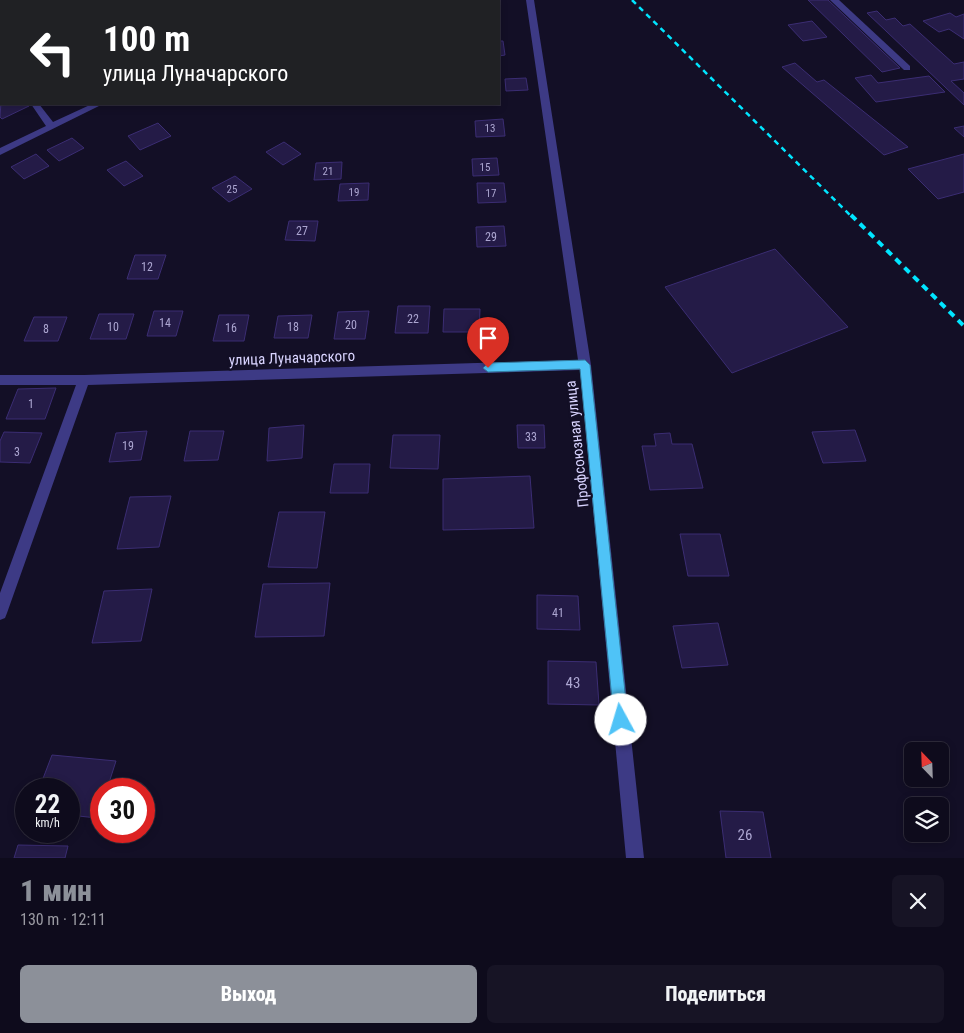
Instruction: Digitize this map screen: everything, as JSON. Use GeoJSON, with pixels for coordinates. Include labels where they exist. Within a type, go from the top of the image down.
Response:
{"type":"FeatureCollection","features":[{"type":"Feature","properties":{"kind":"street","name":"Профсоюзная улица"},"geometry":{"type":"LineString","coordinates":[[530,0],[585,365],[634,858]]}},
{"type":"Feature","properties":{"kind":"street"},"geometry":{"type":"LineString","coordinates":[[834,0],[907,68]]}},
{"type":"Feature","properties":{"kind":"street"},"geometry":{"type":"LineString","coordinates":[[36,105],[52,127]]}},
{"type":"Feature","properties":{"kind":"street"},"geometry":{"type":"LineString","coordinates":[[0,152],[96,105]]}},
{"type":"Feature","properties":{"kind":"street","name":"улица Луначарского"},"geometry":{"type":"LineString","coordinates":[[0,380],[84,380],[585,365]]}},
{"type":"Feature","properties":{"kind":"street"},"geometry":{"type":"LineString","coordinates":[[0,613],[84,380]]}},
{"type":"Feature","properties":{"kind":"building"},"geometry":{"type":"Polygon","coordinates":[[[808,0],[828,0],[900,68],[882,72],[808,0]]]}},
{"type":"Feature","properties":{"kind":"building"},"geometry":{"type":"Polygon","coordinates":[[[877,11],[886,20],[895,18],[903,26],[910,24],[954,64],[964,62],[964,79],[951,81],[964,93],[964,105],[867,13],[877,11]]]}},
{"type":"Feature","properties":{"kind":"building"},"geometry":{"type":"Polygon","coordinates":[[[950,13],[956,17],[964,14],[964,39],[949,29],[939,32],[923,21],[950,13]]]}},
{"type":"Feature","properties":{"kind":"building"},"geometry":{"type":"Polygon","coordinates":[[[812,21],[827,37],[803,41],[788,25],[812,21]]]}},
{"type":"Feature","properties":{"kind":"building"},"geometry":{"type":"Polygon","coordinates":[[[500,41],[503,41],[505,55],[500,56],[500,41]]]}},
{"type":"Feature","properties":{"kind":"building"},"geometry":{"type":"Polygon","coordinates":[[[795,63],[817,82],[824,80],[908,147],[884,155],[782,67],[795,63]]]}},
{"type":"Feature","properties":{"kind":"building"},"geometry":{"type":"Polygon","coordinates":[[[871,75],[878,83],[929,76],[945,92],[876,102],[855,78],[871,75]]]}},
{"type":"Feature","properties":{"kind":"building"},"geometry":{"type":"Polygon","coordinates":[[[526,78],[528,90],[506,91],[505,79],[526,78]]]}},
{"type":"Feature","properties":{"kind":"building"},"geometry":{"type":"Polygon","coordinates":[[[1,105],[29,106],[2,119],[0,117],[1,105]]]}},
{"type":"Feature","properties":{"kind":"building"},"geometry":{"type":"Polygon","coordinates":[[[503,119],[505,136],[476,137],[475,121],[503,119]]]}},
{"type":"Feature","properties":{"kind":"building"},"geometry":{"type":"Polygon","coordinates":[[[158,123],[171,136],[140,150],[128,136],[158,123]]]}},
{"type":"Feature","properties":{"kind":"building"},"geometry":{"type":"Polygon","coordinates":[[[964,126],[964,137],[954,128],[964,126]]]}},
{"type":"Feature","properties":{"kind":"building"},"geometry":{"type":"Polygon","coordinates":[[[72,138],[84,148],[59,161],[47,150],[72,138]]]}},
{"type":"Feature","properties":{"kind":"building"},"geometry":{"type":"Polygon","coordinates":[[[284,142],[301,154],[283,165],[266,152],[284,142]]]}},
{"type":"Feature","properties":{"kind":"building"},"geometry":{"type":"Polygon","coordinates":[[[36,154],[49,166],[24,179],[11,167],[36,154]]]}},
{"type":"Feature","properties":{"kind":"building"},"geometry":{"type":"Polygon","coordinates":[[[964,154],[964,192],[938,199],[908,169],[964,154]]]}},
{"type":"Feature","properties":{"kind":"building"},"geometry":{"type":"Polygon","coordinates":[[[497,158],[499,175],[473,176],[472,159],[497,158]]]}},
{"type":"Feature","properties":{"kind":"building"},"geometry":{"type":"Polygon","coordinates":[[[126,161],[143,176],[124,186],[107,170],[126,161]]]}},
{"type":"Feature","properties":{"kind":"building"},"geometry":{"type":"Polygon","coordinates":[[[342,162],[341,179],[314,180],[316,163],[342,162]]]}},
{"type":"Feature","properties":{"kind":"building"},"geometry":{"type":"Polygon","coordinates":[[[235,176],[252,189],[229,202],[212,188],[235,176]]]}},
{"type":"Feature","properties":{"kind":"building"},"geometry":{"type":"Polygon","coordinates":[[[369,183],[368,200],[338,201],[340,184],[369,183]]]}},
{"type":"Feature","properties":{"kind":"building"},"geometry":{"type":"Polygon","coordinates":[[[477,183],[504,183],[506,202],[478,203],[477,183]]]}},
{"type":"Feature","properties":{"kind":"building"},"geometry":{"type":"Polygon","coordinates":[[[289,221],[318,221],[315,241],[285,240],[289,221]]]}},
{"type":"Feature","properties":{"kind":"building"},"geometry":{"type":"Polygon","coordinates":[[[504,226],[506,246],[477,247],[476,227],[504,226]]]}},
{"type":"Feature","properties":{"kind":"building"},"geometry":{"type":"Polygon","coordinates":[[[775,249],[848,327],[732,373],[665,287],[775,249]]]}},
{"type":"Feature","properties":{"kind":"building"},"geometry":{"type":"Polygon","coordinates":[[[135,255],[166,255],[158,279],[127,279],[135,255]]]}},
{"type":"Feature","properties":{"kind":"building"},"geometry":{"type":"Polygon","coordinates":[[[398,306],[430,306],[428,333],[395,333],[398,306]]]}},
{"type":"Feature","properties":{"kind":"building"},"geometry":{"type":"Polygon","coordinates":[[[444,309],[480,309],[479,332],[443,332],[444,309]]]}},
{"type":"Feature","properties":{"kind":"building"},"geometry":{"type":"Polygon","coordinates":[[[154,311],[183,311],[176,336],[147,336],[154,311]]]}},
{"type":"Feature","properties":{"kind":"building"},"geometry":{"type":"Polygon","coordinates":[[[369,311],[365,339],[334,339],[338,312],[369,311]]]}},
{"type":"Feature","properties":{"kind":"building"},"geometry":{"type":"Polygon","coordinates":[[[99,314],[134,314],[126,339],[90,339],[99,314]]]}},
{"type":"Feature","properties":{"kind":"building"},"geometry":{"type":"Polygon","coordinates":[[[219,315],[249,315],[244,341],[213,341],[219,315]]]}},
{"type":"Feature","properties":{"kind":"building"},"geometry":{"type":"Polygon","coordinates":[[[312,315],[308,338],[274,338],[278,316],[312,315]]]}},
{"type":"Feature","properties":{"kind":"building"},"geometry":{"type":"Polygon","coordinates":[[[34,317],[67,317],[58,341],[24,341],[34,317]]]}},
{"type":"Feature","properties":{"kind":"building"},"geometry":{"type":"Polygon","coordinates":[[[56,388],[45,419],[6,419],[18,389],[56,388]]]}},
{"type":"Feature","properties":{"kind":"building"},"geometry":{"type":"Polygon","coordinates":[[[304,425],[302,458],[267,461],[269,428],[304,425]]]}},
{"type":"Feature","properties":{"kind":"building"},"geometry":{"type":"Polygon","coordinates":[[[517,425],[544,425],[545,448],[518,448],[517,425]]]}},
{"type":"Feature","properties":{"kind":"building"},"geometry":{"type":"Polygon","coordinates":[[[855,430],[866,461],[823,463],[812,432],[855,430]]]}},
{"type":"Feature","properties":{"kind":"building"},"geometry":{"type":"Polygon","coordinates":[[[147,431],[141,460],[109,462],[116,433],[147,431]]]}},
{"type":"Feature","properties":{"kind":"building"},"geometry":{"type":"Polygon","coordinates":[[[190,431],[224,431],[218,460],[184,461],[190,431]]]}},
{"type":"Feature","properties":{"kind":"building"},"geometry":{"type":"Polygon","coordinates":[[[4,432],[42,433],[30,463],[0,462],[0,441],[4,432]]]}},
{"type":"Feature","properties":{"kind":"building"},"geometry":{"type":"Polygon","coordinates":[[[670,433],[672,444],[692,444],[703,488],[650,490],[642,446],[656,446],[654,434],[670,433]]]}},
{"type":"Feature","properties":{"kind":"building"},"geometry":{"type":"Polygon","coordinates":[[[393,435],[440,435],[438,469],[390,468],[393,435]]]}},
{"type":"Feature","properties":{"kind":"building"},"geometry":{"type":"Polygon","coordinates":[[[334,464],[370,464],[368,493],[330,493],[334,464]]]}},
{"type":"Feature","properties":{"kind":"building"},"geometry":{"type":"Polygon","coordinates":[[[530,476],[534,528],[443,530],[443,479],[530,476]]]}},
{"type":"Feature","properties":{"kind":"building"},"geometry":{"type":"Polygon","coordinates":[[[171,496],[159,547],[117,549],[130,497],[171,496]]]}},
{"type":"Feature","properties":{"kind":"building"},"geometry":{"type":"Polygon","coordinates":[[[279,512],[325,512],[317,568],[268,567],[279,512]]]}},
{"type":"Feature","properties":{"kind":"building"},"geometry":{"type":"Polygon","coordinates":[[[680,534],[720,534],[729,576],[688,576],[680,534]]]}},
{"type":"Feature","properties":{"kind":"building"},"geometry":{"type":"Polygon","coordinates":[[[330,583],[324,636],[255,637],[263,584],[330,583]]]}},
{"type":"Feature","properties":{"kind":"building"},"geometry":{"type":"Polygon","coordinates":[[[152,589],[141,641],[92,643],[104,591],[152,589]]]}},
{"type":"Feature","properties":{"kind":"building"},"geometry":{"type":"Polygon","coordinates":[[[537,595],[578,596],[580,630],[537,629],[537,595]]]}},
{"type":"Feature","properties":{"kind":"building"},"geometry":{"type":"Polygon","coordinates":[[[718,623],[728,665],[682,668],[673,626],[718,623]]]}},
{"type":"Feature","properties":{"kind":"building"},"geometry":{"type":"Polygon","coordinates":[[[548,661],[596,662],[599,705],[548,704],[548,661]]]}},
{"type":"Feature","properties":{"kind":"building"},"geometry":{"type":"Polygon","coordinates":[[[52,755],[116,761],[111,778],[90,778],[90,817],[80,816],[80,778],[43,778],[52,755]]]}},
{"type":"Feature","properties":{"kind":"building"},"geometry":{"type":"Polygon","coordinates":[[[720,811],[763,812],[771,858],[726,858],[720,811]]]}},
{"type":"Feature","properties":{"kind":"building"},"geometry":{"type":"Polygon","coordinates":[[[18,845],[68,846],[65,858],[14,858],[18,845]]]}},
{"type":"Feature","properties":{"kind":"railway"},"geometry":{"type":"LineString","coordinates":[[632,0],[852,217]]}},
{"type":"Feature","properties":{"kind":"railway"},"geometry":{"type":"LineString","coordinates":[[851,215],[964,326]]}},
{"type":"Feature","properties":{"kind":"route"},"geometry":{"type":"LineString","coordinates":[[488,368],[585,365],[621,720]]}}]}
